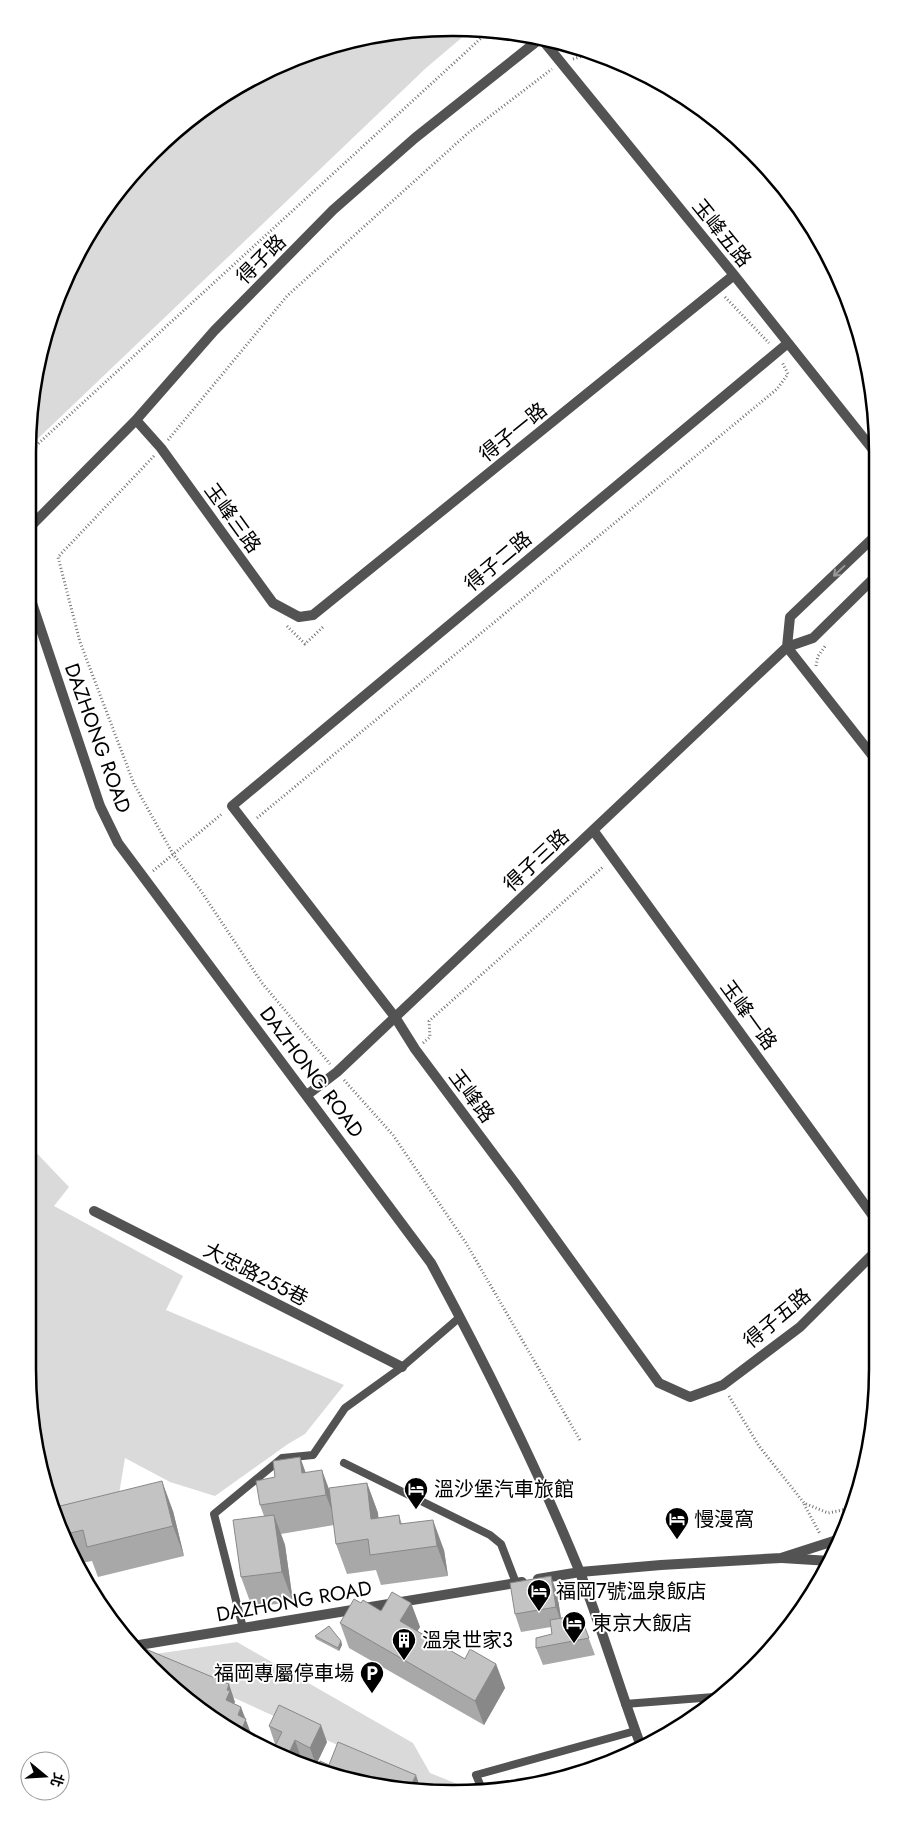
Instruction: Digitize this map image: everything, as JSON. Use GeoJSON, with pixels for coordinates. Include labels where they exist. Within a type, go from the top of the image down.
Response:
{"type":"FeatureCollection","features":[{"type":"Feature","properties":{"kind":"street","name":"得子路"},"geometry":{"type":"LineString","coordinates":[[36,521],[136,420],[214,331],[333,210],[415,138],[534,44]]}},
{"type":"Feature","properties":{"kind":"street","name":"玉峰五路"},"geometry":{"type":"LineString","coordinates":[[548,47],[869,444]]}},
{"type":"Feature","properties":{"kind":"street","name":"得子一路"},"geometry":{"type":"LineString","coordinates":[[313,615],[734,275]]}},
{"type":"Feature","properties":{"kind":"street","name":"得子二路"},"geometry":{"type":"LineString","coordinates":[[232,806],[788,342]]}},
{"type":"Feature","properties":{"kind":"street","name":"玉峰三路"},"geometry":{"type":"LineString","coordinates":[[136,420],[161,448],[273,603],[299,617],[313,615]]}},
{"type":"Feature","properties":{"kind":"street"},"geometry":{"type":"LineString","coordinates":[[869,542],[790,617],[787,647],[869,751]]}},
{"type":"Feature","properties":{"kind":"street"},"geometry":{"type":"LineString","coordinates":[[787,647],[813,638],[869,583]]}},
{"type":"Feature","properties":{"kind":"street","name":"DAZHONG ROAD"},"geometry":{"type":"LineString","coordinates":[[36,615],[100,806],[118,843],[431,1263],[460,1317],[531,1460],[580,1572],[639,1741]]}},
{"type":"Feature","properties":{"kind":"street","name":"得子三路"},"geometry":{"type":"LineString","coordinates":[[307,1096],[337,1072],[787,647]]}},
{"type":"Feature","properties":{"kind":"street","name":"玉峰路"},"geometry":{"type":"LineString","coordinates":[[232,806],[395,1017],[415,1050],[515,1182],[659,1383],[690,1397]]}},
{"type":"Feature","properties":{"kind":"street","name":"玉峰一路"},"geometry":{"type":"LineString","coordinates":[[593,830],[869,1210]]}},
{"type":"Feature","properties":{"kind":"street","name":"大忠路255巷"},"geometry":{"type":"LineString","coordinates":[[94,1211],[402,1367]]}},
{"type":"Feature","properties":{"kind":"street","name":"得子五路"},"geometry":{"type":"LineString","coordinates":[[690,1397],[723,1385],[800,1326],[869,1258]]}},
{"type":"Feature","properties":{"kind":"street"},"geometry":{"type":"LineString","coordinates":[[781,1558],[831,1542]]}},
{"type":"Feature","properties":{"kind":"street"},"geometry":{"type":"LineString","coordinates":[[781,1558],[822,1561]]}},
{"type":"Feature","properties":{"kind":"street","name":"DAZHONG ROAD"},"geometry":{"type":"LineString","coordinates":[[141,1645],[580,1572],[680,1563],[781,1558]]}},
{"type":"Feature","properties":{"kind":"lane"},"geometry":{"type":"LineString","coordinates":[[243,1628],[214,1514],[282,1458],[313,1455],[345,1408],[402,1367],[460,1317]]}},
{"type":"Feature","properties":{"kind":"lane"},"geometry":{"type":"LineString","coordinates":[[344,1463],[490,1535],[501,1544],[516,1583]]}},
{"type":"Feature","properties":{"kind":"lane"},"geometry":{"type":"LineString","coordinates":[[625,1704],[708,1697]]}},
{"type":"Feature","properties":{"kind":"lane"},"geometry":{"type":"LineString","coordinates":[[480,1784],[476,1775],[635,1731]]}},
{"type":"Feature","properties":{"kind":"path"},"geometry":{"type":"LineString","coordinates":[[36,445],[482,37]]}},
{"type":"Feature","properties":{"kind":"path"},"geometry":{"type":"LineString","coordinates":[[580,56],[560,62],[468,133],[287,296],[161,448],[58,557],[80,642],[134,784],[173,854],[201,891],[262,982],[337,1072],[393,1135],[466,1243],[580,1440]]}},
{"type":"Feature","properties":{"kind":"path"},"geometry":{"type":"LineString","coordinates":[[241,819],[253,821],[778,389],[788,374],[777,351],[718,289]]}},
{"type":"Feature","properties":{"kind":"path"},"geometry":{"type":"LineString","coordinates":[[816,667],[818,656],[827,644]]}},
{"type":"Feature","properties":{"kind":"path"},"geometry":{"type":"LineString","coordinates":[[145,878],[232,806]]}},
{"type":"Feature","properties":{"kind":"path"},"geometry":{"type":"LineString","coordinates":[[415,1050],[430,1037],[429,1021],[613,858]]}},
{"type":"Feature","properties":{"kind":"path"},"geometry":{"type":"LineString","coordinates":[[723,1385],[760,1446],[804,1503],[826,1543]]}},
{"type":"Feature","properties":{"kind":"path"},"geometry":{"type":"LineString","coordinates":[[804,1503],[828,1513],[844,1510]]}},
{"type":"Feature","properties":{"kind":"shaded area"},"geometry":{"type":"Polygon","coordinates":[[[463,36],[426,68],[36,440],[44,371],[58,319],[68,293],[79,268],[106,221],[122,199],[158,158],[199,122],[221,106],[268,79],[293,68],[345,50],[371,44],[425,37],[463,36]]]}},
{"type":"Feature","properties":{"kind":"shaded area"},"geometry":{"type":"Polygon","coordinates":[[[36,1152],[69,1187],[54,1206],[183,1276],[166,1310],[344,1385],[305,1434],[215,1496],[170,1482],[125,1458],[118,1500],[63,1514],[50,1476],[44,1450],[37,1396],[36,1152]]]}},
{"type":"Feature","properties":{"kind":"shaded area"},"geometry":{"type":"Polygon","coordinates":[[[237,1642],[413,1743],[430,1773],[459,1785],[423,1784],[159,1664],[151,1655],[237,1642]]]}},
{"type":"Feature","properties":{"kind":"building"},"geometry":{"type":"Polygon","coordinates":[[[300,1457],[302,1473],[322,1470],[326,1495],[260,1505],[256,1481],[275,1477],[273,1461],[300,1457]]]}},
{"type":"Feature","properties":{"kind":"building"},"geometry":{"type":"Polygon","coordinates":[[[162,1481],[173,1526],[87,1547],[83,1530],[70,1533],[60,1506],[162,1481]]]}},
{"type":"Feature","properties":{"kind":"building"},"geometry":{"type":"Polygon","coordinates":[[[367,1483],[371,1519],[399,1515],[400,1524],[433,1520],[437,1546],[370,1555],[368,1539],[336,1544],[329,1488],[367,1483]]]}},
{"type":"Feature","properties":{"kind":"building"},"geometry":{"type":"Polygon","coordinates":[[[274,1515],[282,1572],[241,1577],[233,1520],[274,1515]]]}},
{"type":"Feature","properties":{"kind":"building"},"geometry":{"type":"Polygon","coordinates":[[[551,1576],[556,1607],[515,1614],[510,1583],[551,1576]]]}},
{"type":"Feature","properties":{"kind":"building"},"geometry":{"type":"Polygon","coordinates":[[[392,1592],[411,1603],[400,1621],[465,1659],[470,1649],[496,1664],[475,1701],[340,1623],[354,1599],[361,1603],[363,1600],[381,1611],[392,1592]]]}},
{"type":"Feature","properties":{"kind":"building"},"geometry":{"type":"Polygon","coordinates":[[[580,1615],[589,1638],[536,1648],[536,1638],[552,1634],[550,1620],[580,1615]]]}},
{"type":"Feature","properties":{"kind":"building"},"geometry":{"type":"Polygon","coordinates":[[[329,1626],[341,1641],[338,1648],[315,1636],[329,1626]]]}},
{"type":"Feature","properties":{"kind":"building"},"geometry":{"type":"Polygon","coordinates":[[[145,1649],[229,1684],[227,1690],[230,1691],[226,1700],[241,1707],[238,1715],[246,1719],[242,1728],[221,1715],[178,1681],[145,1649]]]}},
{"type":"Feature","properties":{"kind":"building"},"geometry":{"type":"Polygon","coordinates":[[[279,1705],[321,1725],[310,1748],[295,1740],[290,1752],[275,1745],[282,1732],[269,1726],[279,1705]]]}},
{"type":"Feature","properties":{"kind":"building"},"geometry":{"type":"Polygon","coordinates":[[[338,1742],[416,1775],[412,1783],[398,1781],[371,1777],[319,1763],[320,1761],[329,1765],[338,1742]]]}},
{"type":"Feature","properties":{"kind":"place","name":"溫沙堡汽車旅館"},"geometry":{"type":"Point","coordinates":[416,1510]}},
{"type":"Feature","properties":{"kind":"place","name":"慢漫窩"},"geometry":{"type":"Point","coordinates":[677,1540]}},
{"type":"Feature","properties":{"kind":"place","name":"福岡7號溫泉飯店"},"geometry":{"type":"Point","coordinates":[539,1612]}},
{"type":"Feature","properties":{"kind":"place","name":"東京大飯店"},"geometry":{"type":"Point","coordinates":[574,1644]}},
{"type":"Feature","properties":{"kind":"place","name":"溫泉世家3"},"geometry":{"type":"Point","coordinates":[404,1661]}},
{"type":"Feature","properties":{"kind":"place","name":"福岡專屬停車場"},"geometry":{"type":"Point","coordinates":[372,1694]}}]}
